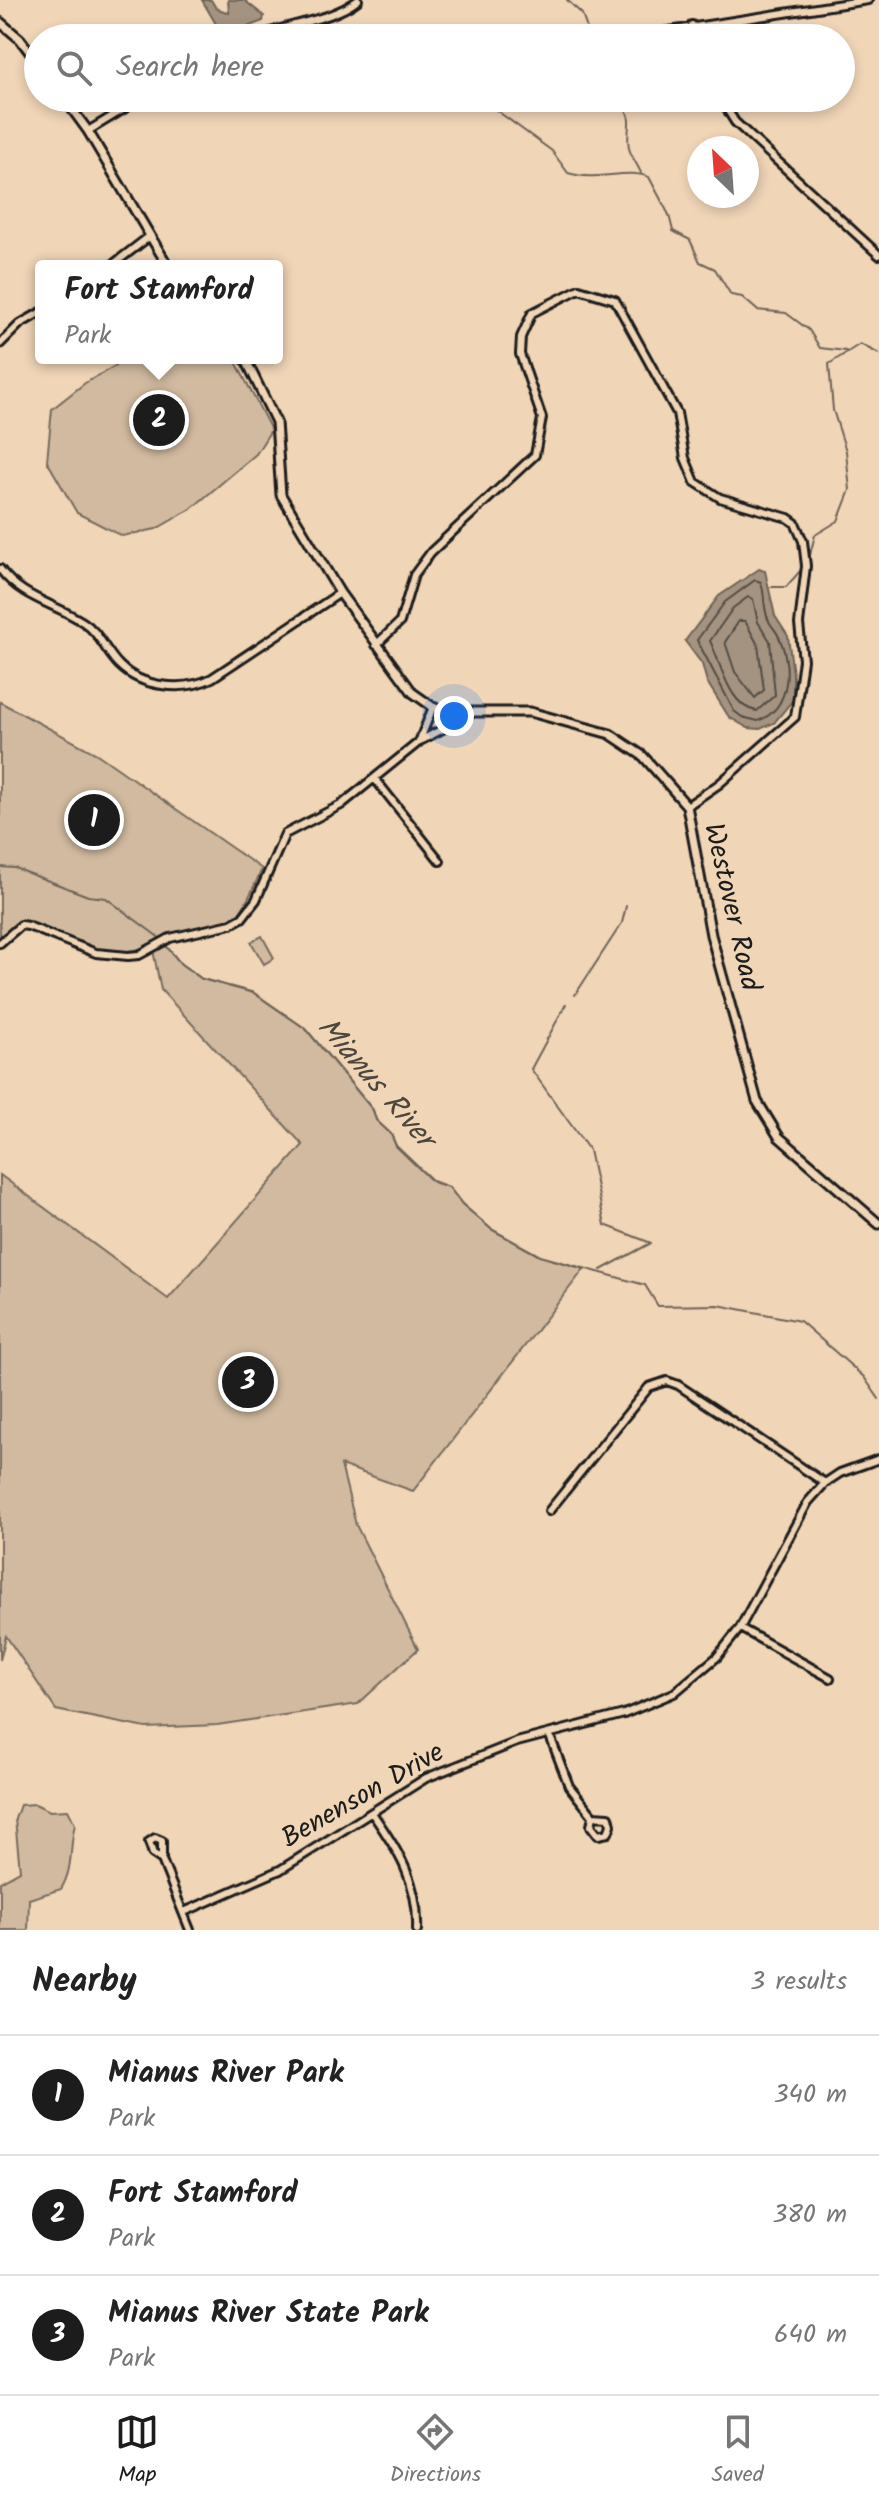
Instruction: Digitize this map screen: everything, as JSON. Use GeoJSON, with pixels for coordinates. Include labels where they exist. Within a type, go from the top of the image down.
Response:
{"type":"FeatureCollection","features":[{"type":"Feature","properties":{"kind":"street"},"geometry":{"type":"LineString","coordinates":[[289,24],[333,13],[358,0]]}},
{"type":"Feature","properties":{"kind":"street"},"geometry":{"type":"LineString","coordinates":[[699,24],[868,0]]}},
{"type":"Feature","properties":{"kind":"street"},"geometry":{"type":"LineString","coordinates":[[0,22],[24,44]]}},
{"type":"Feature","properties":{"kind":"street"},"geometry":{"type":"LineString","coordinates":[[74,112],[164,260]]}},
{"type":"Feature","properties":{"kind":"street"},"geometry":{"type":"LineString","coordinates":[[88,131],[119,112]]}},
{"type":"Feature","properties":{"kind":"street"},"geometry":{"type":"LineString","coordinates":[[729,112],[735,122],[879,255]]}},
{"type":"Feature","properties":{"kind":"street"},"geometry":{"type":"LineString","coordinates":[[119,260],[150,236]]}},
{"type":"Feature","properties":{"kind":"street"},"geometry":{"type":"LineString","coordinates":[[376,645],[400,622],[414,575],[431,552],[537,451],[542,418],[520,354],[521,337],[532,313],[579,289],[615,300],[677,413],[685,458],[695,482],[720,498],[788,518],[795,523],[805,554],[799,624],[803,660],[795,717],[719,784],[687,806]]}},
{"type":"Feature","properties":{"kind":"street"},"geometry":{"type":"LineString","coordinates":[[0,344],[20,324],[35,315]]}},
{"type":"Feature","properties":{"kind":"street"},"geometry":{"type":"LineString","coordinates":[[248,364],[276,422],[281,495],[340,593],[376,645],[413,693],[433,707],[419,742]]}},
{"type":"Feature","properties":{"kind":"street"},"geometry":{"type":"LineString","coordinates":[[0,569],[20,590],[92,627],[119,666],[160,685],[190,685],[212,678],[340,593]]}},
{"type":"Feature","properties":{"kind":"street","name":"Westover Road"},"geometry":{"type":"LineString","coordinates":[[433,707],[471,714],[530,712],[610,734],[643,756],[687,806],[711,935],[757,1101],[779,1137],[879,1224]]}},
{"type":"Feature","properties":{"kind":"street"},"geometry":{"type":"LineString","coordinates":[[0,943],[21,925],[107,955],[139,955],[170,938],[214,931],[242,918],[256,900],[285,834],[341,805],[419,742],[471,714]]}},
{"type":"Feature","properties":{"kind":"street"},"geometry":{"type":"LineString","coordinates":[[375,779],[440,861]]}},
{"type":"Feature","properties":{"kind":"street"},"geometry":{"type":"LineString","coordinates":[[549,1511],[649,1387],[667,1381],[678,1385],[825,1483],[879,1459]]}},
{"type":"Feature","properties":{"kind":"street","name":"Benenson Drive"},"geometry":{"type":"LineString","coordinates":[[184,1912],[280,1870],[426,1778],[517,1742],[550,1736],[651,1704],[699,1674],[740,1628],[808,1502],[825,1483]]}},
{"type":"Feature","properties":{"kind":"street"},"geometry":{"type":"LineString","coordinates":[[740,1628],[830,1678]]}},
{"type":"Feature","properties":{"kind":"street"},"geometry":{"type":"LineString","coordinates":[[550,1736],[569,1786],[593,1816]]}},
{"type":"Feature","properties":{"kind":"street"},"geometry":{"type":"LineString","coordinates":[[372,1813],[399,1851],[412,1880],[417,1930]]}},
{"type":"Feature","properties":{"kind":"street"},"geometry":{"type":"LineString","coordinates":[[162,1860],[190,1930]]}},
{"type":"Feature","properties":{"kind":"shaded area"},"geometry":{"type":"Polygon","coordinates":[[[118,364],[237,364],[271,430],[256,454],[191,509],[156,529],[122,536],[77,513],[47,461],[52,409],[85,383],[118,364]]]}},
{"type":"Feature","properties":{"kind":"shaded area"},"geometry":{"type":"Polygon","coordinates":[[[0,702],[97,754],[262,869],[245,904],[230,922],[180,932],[161,940],[181,964],[202,979],[254,993],[306,1029],[373,1110],[376,1120],[391,1134],[396,1146],[433,1181],[449,1187],[462,1204],[491,1229],[540,1256],[584,1269],[413,1491],[341,1465],[356,1525],[418,1649],[358,1704],[217,1725],[146,1728],[56,1710],[6,1636],[0,1660],[0,1175],[168,1299],[303,1145],[161,990],[152,945],[117,952],[101,950],[21,922],[0,936],[0,702]]]}},
{"type":"Feature","properties":{"kind":"shaded area"},"geometry":{"type":"Polygon","coordinates":[[[262,936],[274,958],[264,964],[251,942],[262,936]]]}},
{"type":"Feature","properties":{"kind":"shaded area"},"geometry":{"type":"Polygon","coordinates":[[[35,1804],[50,1811],[68,1810],[75,1824],[68,1873],[61,1889],[29,1899],[28,1930],[0,1930],[0,1882],[20,1871],[15,1819],[20,1805],[35,1804]]]}},
{"type":"Feature","properties":{"kind":"water"},"geometry":{"type":"Polygon","coordinates":[[[202,0],[211,0],[216,8],[229,13],[228,0],[244,0],[264,16],[263,21],[255,24],[216,24],[202,0]]]}},
{"type":"Feature","properties":{"kind":"water"},"geometry":{"type":"Polygon","coordinates":[[[759,569],[765,571],[775,616],[788,636],[793,674],[793,700],[774,723],[760,729],[748,728],[729,717],[707,682],[702,664],[685,641],[719,596],[759,569]]]}},
{"type":"Feature","properties":{"kind":"waterway"},"geometry":{"type":"LineString","coordinates":[[567,0],[582,14],[585,24]]}},
{"type":"Feature","properties":{"kind":"waterway"},"geometry":{"type":"LineString","coordinates":[[499,112],[552,151],[568,173],[649,177],[669,215],[673,231],[690,240],[700,262],[715,269],[731,295],[742,297],[757,310],[786,313],[809,330],[820,348],[846,351]]}},
{"type":"Feature","properties":{"kind":"waterway"},"geometry":{"type":"LineString","coordinates":[[627,112],[629,148],[641,173]]}},
{"type":"Feature","properties":{"kind":"waterway"},"geometry":{"type":"LineString","coordinates":[[810,555],[815,535],[838,521],[850,490],[846,451],[833,410],[829,364],[860,344],[879,354]]}},
{"type":"Feature","properties":{"kind":"waterway"},"geometry":{"type":"LineString","coordinates":[[771,587],[786,587],[801,570]]}},
{"type":"Feature","properties":{"kind":"waterway","name":"Mianus River"},"geometry":{"type":"LineString","coordinates":[[0,867],[15,868],[88,896],[106,898],[161,939],[181,964],[202,979],[254,993],[306,1029],[373,1110],[376,1120],[391,1134],[396,1146],[433,1182],[449,1187],[462,1204],[491,1229],[540,1256],[645,1285],[658,1306],[718,1305],[800,1321],[864,1377],[879,1399]]}},
{"type":"Feature","properties":{"kind":"waterway"},"geometry":{"type":"LineString","coordinates":[[575,995],[622,923],[626,906]]}},
{"type":"Feature","properties":{"kind":"waterway"},"geometry":{"type":"LineString","coordinates":[[566,1004],[531,1069],[589,1150],[605,1225],[651,1243],[601,1270]]}},
{"type":"Feature","properties":{"kind":"place","name":"Fort Stamford"},"geometry":{"type":"Point","coordinates":[159,420]}},
{"type":"Feature","properties":{"kind":"place","name":"Mianus River Park"},"geometry":{"type":"Point","coordinates":[94,820]}},
{"type":"Feature","properties":{"kind":"place","name":"Mianus River State Park"},"geometry":{"type":"Point","coordinates":[248,1382]}}]}
